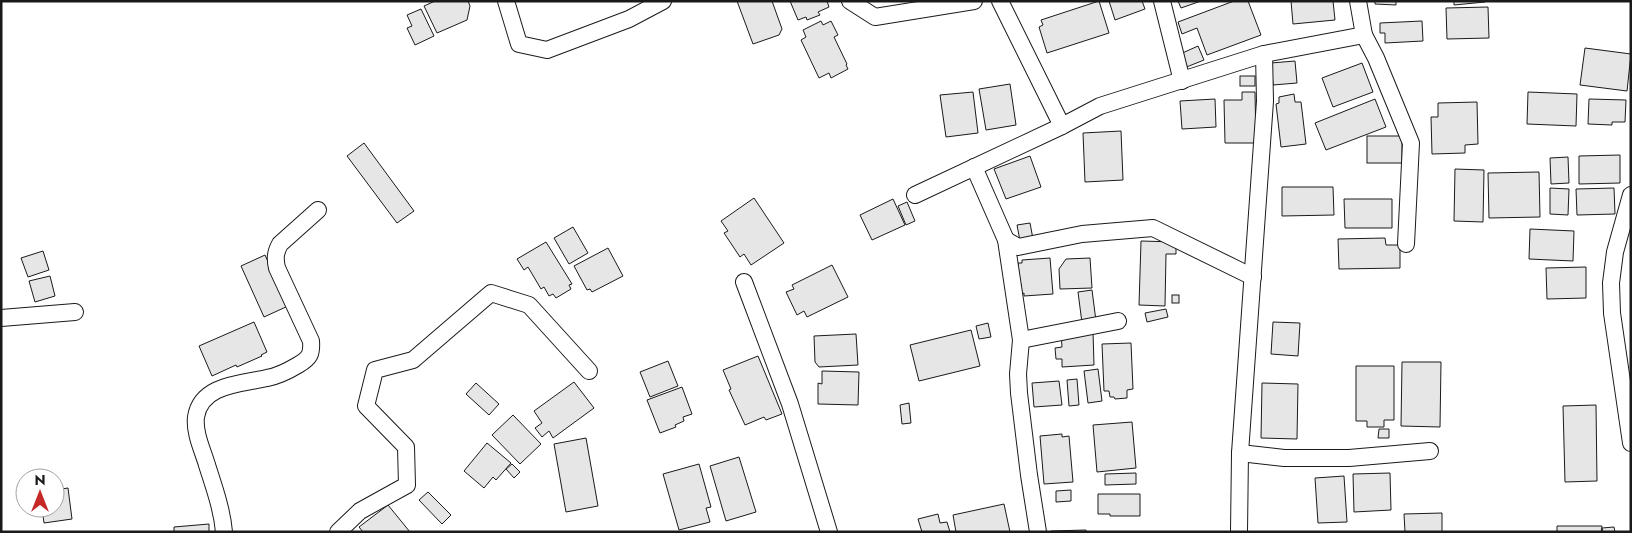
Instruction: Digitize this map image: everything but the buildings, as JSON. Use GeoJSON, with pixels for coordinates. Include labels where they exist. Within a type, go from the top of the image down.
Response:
{"type":"FeatureCollection","features":[{"type":"Feature","properties":{"kind":"street"},"geometry":{"type":"LineString","coordinates":[[506,1],[519,44],[547,50],[629,19],[663,1]]}},
{"type":"Feature","properties":{"kind":"street"},"geometry":{"type":"LineString","coordinates":[[850,1],[874,18],[974,1]]}},
{"type":"Feature","properties":{"kind":"street"},"geometry":{"type":"LineString","coordinates":[[1000,1],[1062,126]]}},
{"type":"Feature","properties":{"kind":"street"},"geometry":{"type":"LineString","coordinates":[[1162,1],[1182,82]]}},
{"type":"Feature","properties":{"kind":"street"},"geometry":{"type":"LineString","coordinates":[[1358,1],[1364,35],[1411,143],[1406,244]]}},
{"type":"Feature","properties":{"kind":"street"},"geometry":{"type":"LineString","coordinates":[[915,195],[1062,126],[1100,106],[1182,82],[1264,54],[1364,35]]}},
{"type":"Feature","properties":{"kind":"street"},"geometry":{"type":"LineString","coordinates":[[1239,532],[1240,453],[1265,101],[1264,54]]}},
{"type":"Feature","properties":{"kind":"street"},"geometry":{"type":"LineString","coordinates":[[974,167],[1006,240],[1021,340],[1018,374],[1019,393],[1028,475],[1038,532]]}},
{"type":"Feature","properties":{"kind":"street"},"geometry":{"type":"LineString","coordinates":[[1631,195],[1627,225],[1615,252],[1611,283],[1612,313],[1631,443]]}},
{"type":"Feature","properties":{"kind":"street"},"geometry":{"type":"LineString","coordinates":[[224,532],[217,496],[198,438],[196,420],[198,407],[209,395],[228,385],[285,373],[308,359],[312,349],[311,341],[277,268],[275,259],[276,250],[280,244],[318,210]]}},
{"type":"Feature","properties":{"kind":"street"},"geometry":{"type":"LineString","coordinates":[[1006,240],[1018,247],[1082,234],[1153,228],[1253,277]]}},
{"type":"Feature","properties":{"kind":"street"},"geometry":{"type":"LineString","coordinates":[[744,282],[790,404],[829,532]]}},
{"type":"Feature","properties":{"kind":"street"},"geometry":{"type":"LineString","coordinates":[[338,532],[360,511],[407,485],[406,447],[366,406],[376,370],[414,360],[491,293],[530,304],[589,371]]}},
{"type":"Feature","properties":{"kind":"street"},"geometry":{"type":"LineString","coordinates":[[1,318],[74,312]]}},
{"type":"Feature","properties":{"kind":"street"},"geometry":{"type":"LineString","coordinates":[[1021,340],[1118,321]]}},
{"type":"Feature","properties":{"kind":"street"},"geometry":{"type":"LineString","coordinates":[[1240,453],[1284,458],[1350,458],[1430,451]]}}]}
